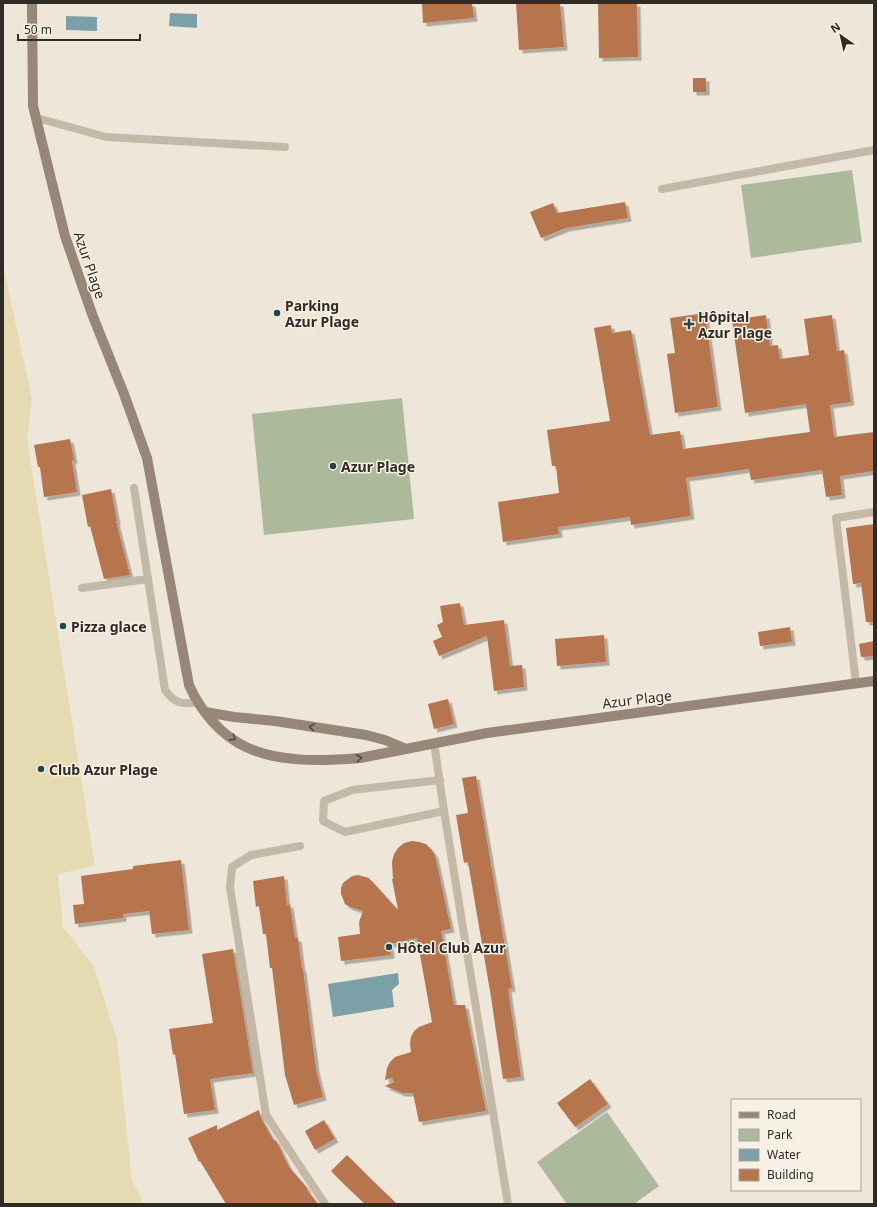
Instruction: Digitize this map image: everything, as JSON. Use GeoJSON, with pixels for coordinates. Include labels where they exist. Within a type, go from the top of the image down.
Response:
{"type":"FeatureCollection","features":[{"type":"Feature","properties":{"kind":"street","name":"Azur Plage"},"geometry":{"type":"LineString","coordinates":[[32,3],[33,106],[65,236],[92,314],[124,394],[147,458],[188,680],[197,702],[223,732],[246,747],[273,756],[302,759],[344,759],[366,757],[404,748],[487,733],[874,681]]}},
{"type":"Feature","properties":{"kind":"street"},"geometry":{"type":"LineString","coordinates":[[205,712],[366,735],[385,740],[404,748]]}},
{"type":"Feature","properties":{"kind":"lane"},"geometry":{"type":"LineString","coordinates":[[37,118],[106,137],[285,147]]}},
{"type":"Feature","properties":{"kind":"lane"},"geometry":{"type":"LineString","coordinates":[[662,189],[874,150]]}},
{"type":"Feature","properties":{"kind":"lane"},"geometry":{"type":"LineString","coordinates":[[134,488],[165,690],[174,700],[181,703],[188,704],[197,702]]}},
{"type":"Feature","properties":{"kind":"lane"},"geometry":{"type":"LineString","coordinates":[[856,683],[836,518],[874,512]]}},
{"type":"Feature","properties":{"kind":"lane"},"geometry":{"type":"LineString","coordinates":[[82,588],[148,579]]}},
{"type":"Feature","properties":{"kind":"lane"},"geometry":{"type":"LineString","coordinates":[[434,743],[508,1204]]}},
{"type":"Feature","properties":{"kind":"lane"},"geometry":{"type":"LineString","coordinates":[[440,780],[352,790],[324,802],[323,821],[345,832],[444,810]]}},
{"type":"Feature","properties":{"kind":"lane"},"geometry":{"type":"LineString","coordinates":[[300,846],[251,855],[232,867],[230,887],[266,1114],[325,1204]]}},
{"type":"Feature","properties":{"kind":"green space"},"geometry":{"type":"Polygon","coordinates":[[[852,170],[862,242],[751,258],[741,185],[852,170]]]}},
{"type":"Feature","properties":{"kind":"green space","name":"Azur Plage"},"geometry":{"type":"Polygon","coordinates":[[[402,398],[414,519],[264,535],[252,414],[402,398]]]}},
{"type":"Feature","properties":{"kind":"green space"},"geometry":{"type":"Polygon","coordinates":[[[607,1112],[659,1186],[634,1204],[567,1204],[537,1162],[607,1112]]]}},
{"type":"Feature","properties":{"kind":"sand","name":"Club Azur Plage"},"geometry":{"type":"Polygon","coordinates":[[[3,265],[32,399],[27,439],[95,866],[58,874],[63,927],[94,967],[117,1040],[132,1181],[144,1204],[3,1204],[3,265]]]}},
{"type":"Feature","properties":{"kind":"water"},"geometry":{"type":"Polygon","coordinates":[[[170,13],[197,14],[197,28],[169,26],[170,13]]]}},
{"type":"Feature","properties":{"kind":"water"},"geometry":{"type":"Polygon","coordinates":[[[66,16],[97,17],[97,31],[66,30],[66,16]]]}},
{"type":"Feature","properties":{"kind":"water"},"geometry":{"type":"Polygon","coordinates":[[[398,973],[399,984],[392,990],[394,1007],[333,1017],[328,984],[398,973]]]}},
{"type":"Feature","properties":{"kind":"building"},"geometry":{"type":"Polygon","coordinates":[[[422,3],[472,3],[474,18],[423,23],[422,3]]]}},
{"type":"Feature","properties":{"kind":"building"},"geometry":{"type":"Polygon","coordinates":[[[516,3],[560,3],[564,47],[519,50],[516,3]]]}},
{"type":"Feature","properties":{"kind":"building"},"geometry":{"type":"Polygon","coordinates":[[[598,3],[637,3],[638,57],[599,58],[598,3]]]}},
{"type":"Feature","properties":{"kind":"building"},"geometry":{"type":"Polygon","coordinates":[[[693,78],[706,78],[706,92],[693,92],[693,78]]]}},
{"type":"Feature","properties":{"kind":"building"},"geometry":{"type":"Polygon","coordinates":[[[625,202],[628,218],[566,228],[541,238],[530,212],[553,203],[557,213],[625,202]]]}},
{"type":"Feature","properties":{"kind":"building"},"geometry":{"type":"Polygon","coordinates":[[[705,313],[718,407],[675,413],[667,354],[675,353],[670,318],[705,313]]]}},
{"type":"Feature","properties":{"kind":"building"},"geometry":{"type":"Polygon","coordinates":[[[766,315],[770,346],[778,345],[780,359],[809,355],[804,319],[832,315],[837,351],[844,350],[851,402],[830,405],[834,437],[874,432],[874,471],[840,476],[842,495],[826,497],[822,470],[751,480],[749,469],[686,478],[691,516],[631,525],[630,517],[558,527],[559,534],[503,542],[498,502],[559,493],[556,466],[552,466],[547,430],[610,421],[594,328],[611,325],[612,333],[631,330],[650,435],[680,431],[683,449],[810,432],[806,404],[745,413],[732,320],[766,315]]]}},
{"type":"Feature","properties":{"kind":"building"},"geometry":{"type":"Polygon","coordinates":[[[70,439],[74,460],[72,461],[77,492],[44,497],[40,467],[38,467],[34,445],[70,439]]]}},
{"type":"Feature","properties":{"kind":"building"},"geometry":{"type":"Polygon","coordinates":[[[111,489],[116,521],[130,575],[104,579],[90,526],[88,527],[82,495],[111,489]]]}},
{"type":"Feature","properties":{"kind":"building"},"geometry":{"type":"Polygon","coordinates":[[[874,524],[874,622],[866,622],[861,583],[853,584],[846,528],[874,524]]]}},
{"type":"Feature","properties":{"kind":"building"},"geometry":{"type":"Polygon","coordinates":[[[460,603],[464,625],[504,620],[510,666],[522,665],[524,687],[494,691],[487,636],[439,656],[433,641],[442,637],[437,625],[443,622],[440,606],[460,603]]]}},
{"type":"Feature","properties":{"kind":"building"},"geometry":{"type":"Polygon","coordinates":[[[790,627],[792,642],[760,646],[758,632],[790,627]]]}},
{"type":"Feature","properties":{"kind":"building"},"geometry":{"type":"Polygon","coordinates":[[[604,635],[606,662],[557,666],[555,639],[604,635]]]}},
{"type":"Feature","properties":{"kind":"building"},"geometry":{"type":"Polygon","coordinates":[[[874,641],[874,656],[861,657],[859,644],[874,641]]]}},
{"type":"Feature","properties":{"kind":"building"},"geometry":{"type":"Polygon","coordinates":[[[448,699],[454,724],[434,729],[428,704],[448,699]]]}},
{"type":"Feature","properties":{"kind":"building"},"geometry":{"type":"Polygon","coordinates":[[[476,776],[512,988],[508,989],[521,1077],[503,1079],[491,997],[468,862],[464,863],[456,815],[468,813],[462,778],[476,776]]]}},
{"type":"Feature","properties":{"kind":"building"},"geometry":{"type":"Polygon","coordinates":[[[412,841],[426,844],[435,855],[451,929],[441,931],[454,1005],[465,1005],[486,1111],[419,1122],[413,1093],[402,1093],[385,1086],[394,1082],[392,1078],[385,1080],[387,1068],[390,1062],[395,1057],[411,1052],[410,1043],[414,1031],[419,1027],[432,1022],[417,938],[390,944],[391,955],[341,961],[338,937],[360,934],[359,922],[363,911],[345,904],[341,894],[343,883],[352,876],[358,875],[369,878],[398,910],[392,879],[392,862],[394,854],[398,848],[404,843],[412,841]]]}},
{"type":"Feature","properties":{"kind":"building"},"geometry":{"type":"Polygon","coordinates":[[[181,860],[189,930],[152,934],[149,911],[123,914],[123,918],[75,924],[73,905],[84,904],[81,876],[133,869],[133,866],[181,860]]]}},
{"type":"Feature","properties":{"kind":"building"},"geometry":{"type":"Polygon","coordinates":[[[284,876],[287,905],[290,904],[295,938],[298,938],[316,1069],[323,1097],[294,1105],[285,1075],[272,968],[270,968],[266,934],[263,934],[259,906],[256,907],[253,881],[284,876]]]}},
{"type":"Feature","properties":{"kind":"building"},"geometry":{"type":"Polygon","coordinates":[[[233,949],[253,1073],[210,1079],[215,1110],[184,1114],[175,1054],[173,1055],[169,1029],[213,1023],[202,954],[233,949]]]}},
{"type":"Feature","properties":{"kind":"building"},"geometry":{"type":"Polygon","coordinates":[[[590,1079],[608,1104],[575,1127],[557,1103],[590,1079]]]}},
{"type":"Feature","properties":{"kind":"building"},"geometry":{"type":"Polygon","coordinates":[[[259,1110],[261,1118],[274,1141],[276,1140],[289,1167],[308,1189],[307,1190],[318,1204],[226,1204],[200,1161],[199,1162],[188,1138],[217,1125],[217,1130],[259,1110]]]}},
{"type":"Feature","properties":{"kind":"building"},"geometry":{"type":"Polygon","coordinates":[[[324,1120],[335,1139],[315,1150],[305,1131],[324,1120]]]}},
{"type":"Feature","properties":{"kind":"building"},"geometry":{"type":"Polygon","coordinates":[[[347,1155],[397,1204],[365,1204],[346,1186],[331,1171],[347,1155]]]}},
{"type":"Feature","properties":{"kind":"place","name":"Parking Azur Plage"},"geometry":{"type":"Point","coordinates":[277,313]}},
{"type":"Feature","properties":{"kind":"place","name":"Hôpital Azur Plage"},"geometry":{"type":"Point","coordinates":[689,324]}},
{"type":"Feature","properties":{"kind":"place","name":"Azur Plage"},"geometry":{"type":"Point","coordinates":[333,466]}},
{"type":"Feature","properties":{"kind":"place","name":"Pizza glace"},"geometry":{"type":"Point","coordinates":[63,626]}},
{"type":"Feature","properties":{"kind":"place","name":"Club Azur Plage"},"geometry":{"type":"Point","coordinates":[41,769]}},
{"type":"Feature","properties":{"kind":"place","name":"Hôtel Club Azur"},"geometry":{"type":"Point","coordinates":[389,947]}}]}
